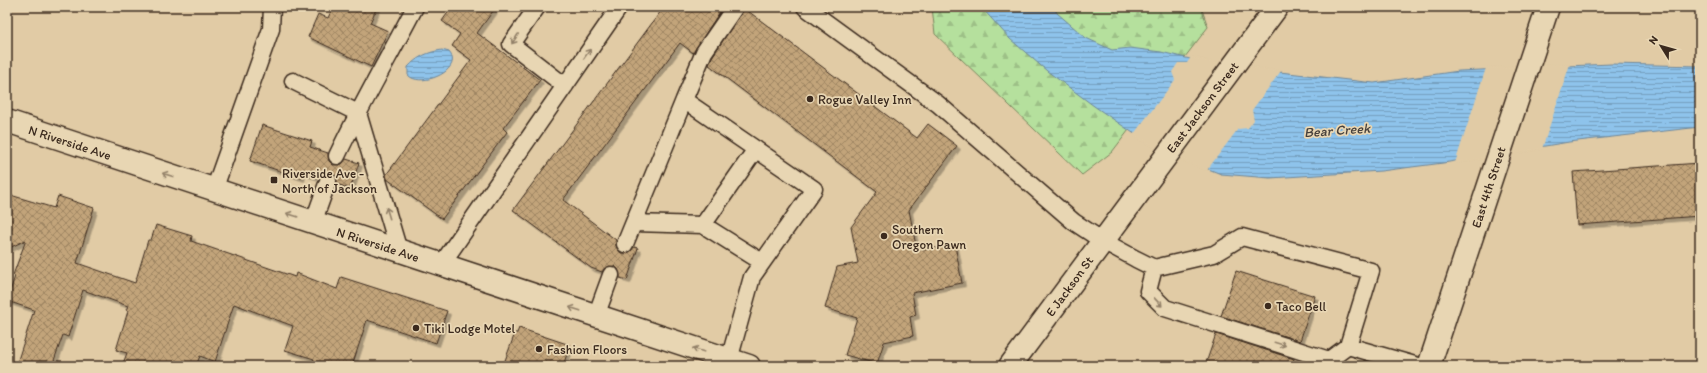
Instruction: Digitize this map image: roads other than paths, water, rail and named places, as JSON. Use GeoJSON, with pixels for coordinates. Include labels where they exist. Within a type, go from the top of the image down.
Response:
{"type":"FeatureCollection","features":[{"type":"Feature","properties":{"kind":"main road","name":"East Jackson Street"},"geometry":{"type":"LineString","coordinates":[[1128,207],[1277,7]]}},
{"type":"Feature","properties":{"kind":"main road","name":"East 4th Street"},"geometry":{"type":"LineString","coordinates":[[1428,366],[1547,11]]}},
{"type":"Feature","properties":{"kind":"main road","name":"N Riverside Ave"},"geometry":{"type":"LineString","coordinates":[[7,121],[739,363]]}},
{"type":"Feature","properties":{"kind":"main road","name":"E Jackson St"},"geometry":{"type":"LineString","coordinates":[[1010,366],[1128,207]]}},
{"type":"Feature","properties":{"kind":"lane"},"geometry":{"type":"LineString","coordinates":[[214,190],[271,29],[272,7]]}},
{"type":"Feature","properties":{"kind":"lane"},"geometry":{"type":"LineString","coordinates":[[337,156],[358,113],[415,7]]}},
{"type":"Feature","properties":{"kind":"lane"},"geometry":{"type":"LineString","coordinates":[[537,7],[510,44],[565,86]]}},
{"type":"Feature","properties":{"kind":"lane"},"geometry":{"type":"LineString","coordinates":[[441,265],[618,9],[616,7]]}},
{"type":"Feature","properties":{"kind":"lane"},"geometry":{"type":"LineString","coordinates":[[625,244],[704,52],[735,7]]}},
{"type":"Feature","properties":{"kind":"lane"},"geometry":{"type":"LineString","coordinates":[[805,7],[938,104],[1074,222],[1102,242],[1154,268],[1214,254],[1242,237],[1370,271],[1348,346],[1329,360],[1165,308],[1148,290],[1154,268]]}},
{"type":"Feature","properties":{"kind":"lane"},"geometry":{"type":"LineString","coordinates":[[293,81],[358,113],[399,251]]}},
{"type":"Feature","properties":{"kind":"lane"},"geometry":{"type":"LineString","coordinates":[[684,100],[814,189],[752,277],[739,363]]}},
{"type":"Feature","properties":{"kind":"lane"},"geometry":{"type":"LineString","coordinates":[[703,225],[756,149]]}},
{"type":"Feature","properties":{"kind":"lane"},"geometry":{"type":"LineString","coordinates":[[313,222],[328,181]]}},
{"type":"Feature","properties":{"kind":"lane"},"geometry":{"type":"LineString","coordinates":[[634,223],[703,225],[762,262]]}},
{"type":"Feature","properties":{"kind":"lane"},"geometry":{"type":"LineString","coordinates":[[596,316],[611,275]]}},
{"type":"Feature","properties":{"kind":"lane"},"geometry":{"type":"LineString","coordinates":[[1348,346],[1418,366]]}},
{"type":"Feature","properties":{"kind":"water","name":"Bear Creek"},"geometry":{"type":"Polygon","coordinates":[[[981,7],[1054,7],[1057,13],[1086,38],[1112,50],[1130,48],[1161,52],[1211,64],[1374,83],[1459,71],[1611,64],[1700,66],[1700,127],[1569,142],[1443,163],[1381,171],[1270,178],[1221,174],[1173,155],[1136,135],[1094,106],[1047,71],[1010,39],[981,7]]]}},
{"type":"Feature","properties":{"kind":"water"},"geometry":{"type":"Polygon","coordinates":[[[442,50],[449,52],[452,59],[451,65],[446,71],[439,76],[422,80],[414,79],[408,75],[408,67],[415,60],[432,52],[442,50]]]}},
{"type":"Feature","properties":{"kind":"place","name":"Rogue Valley Inn"},"geometry":{"type":"Point","coordinates":[810,99]}},
{"type":"Feature","properties":{"kind":"place","name":"Riverside Ave - North of Jackson"},"geometry":{"type":"Point","coordinates":[274,180]}},
{"type":"Feature","properties":{"kind":"place","name":"Southern Oregon Pawn"},"geometry":{"type":"Point","coordinates":[884,236]}},
{"type":"Feature","properties":{"kind":"place","name":"Taco Bell"},"geometry":{"type":"Point","coordinates":[1268,306]}},
{"type":"Feature","properties":{"kind":"place","name":"Tiki Lodge Motel"},"geometry":{"type":"Point","coordinates":[416,328]}},
{"type":"Feature","properties":{"kind":"place","name":"Fashion Floors"},"geometry":{"type":"Point","coordinates":[539,349]}}]}
